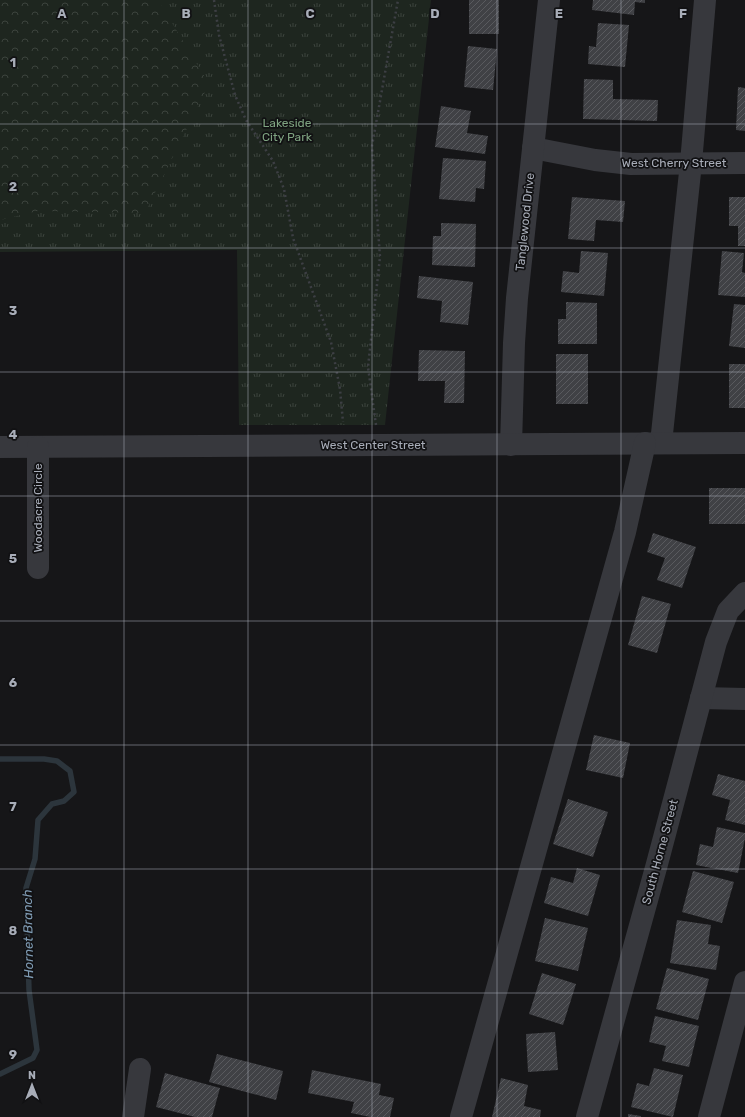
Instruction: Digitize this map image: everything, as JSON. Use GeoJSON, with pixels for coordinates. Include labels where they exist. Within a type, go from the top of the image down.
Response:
{"type":"FeatureCollection","features":[{"type":"Feature","properties":{"kind":"street","name":"Tanglewood Drive"},"geometry":{"type":"LineString","coordinates":[[511,445],[517,298],[549,0]]}},
{"type":"Feature","properties":{"kind":"street"},"geometry":{"type":"LineString","coordinates":[[461,1117],[625,532],[653,444],[691,163],[705,0]]}},
{"type":"Feature","properties":{"kind":"street","name":"West Cherry Street"},"geometry":{"type":"LineString","coordinates":[[533,148],[596,160],[632,164],[745,163]]}},
{"type":"Feature","properties":{"kind":"street","name":"West Center Street"},"geometry":{"type":"LineString","coordinates":[[0,447],[745,444]]}},
{"type":"Feature","properties":{"kind":"street","name":"Woodacre Circle"},"geometry":{"type":"LineString","coordinates":[[38,447],[38,568]]}},
{"type":"Feature","properties":{"kind":"street","name":"South Horne Street"},"geometry":{"type":"LineString","coordinates":[[587,1117],[657,864],[716,642],[728,611],[745,593]]}},
{"type":"Feature","properties":{"kind":"street"},"geometry":{"type":"LineString","coordinates":[[701,698],[745,699]]}},
{"type":"Feature","properties":{"kind":"street"},"geometry":{"type":"LineString","coordinates":[[709,1117],[745,982]]}},
{"type":"Feature","properties":{"kind":"street"},"geometry":{"type":"LineString","coordinates":[[133,1117],[140,1069]]}},
{"type":"Feature","properties":{"kind":"path"},"geometry":{"type":"LineString","coordinates":[[214,0],[219,35],[235,95],[246,120],[273,161],[284,189],[293,238],[331,342],[340,389],[343,422]]}},
{"type":"Feature","properties":{"kind":"path"},"geometry":{"type":"LineString","coordinates":[[378,445],[368,368],[380,257],[372,146],[398,0]]}},
{"type":"Feature","properties":{"kind":"green space","name":"Lakeside City Park"},"geometry":{"type":"Polygon","coordinates":[[[0,0],[431,0],[385,425],[239,425],[237,250],[0,252],[0,0]]]}},
{"type":"Feature","properties":{"kind":"green space"},"geometry":{"type":"Polygon","coordinates":[[[0,0],[158,0],[209,84],[145,213],[38,211],[0,220],[0,0]]]}},
{"type":"Feature","properties":{"kind":"building"},"geometry":{"type":"Polygon","coordinates":[[[469,0],[499,0],[499,34],[469,34],[469,0]]]}},
{"type":"Feature","properties":{"kind":"building"},"geometry":{"type":"Polygon","coordinates":[[[593,0],[645,0],[645,3],[635,2],[634,15],[592,10],[593,0]]]}},
{"type":"Feature","properties":{"kind":"building"},"geometry":{"type":"Polygon","coordinates":[[[598,23],[629,25],[625,67],[588,64],[589,46],[596,47],[598,23]]]}},
{"type":"Feature","properties":{"kind":"building"},"geometry":{"type":"Polygon","coordinates":[[[468,46],[497,49],[493,90],[464,87],[468,46]]]}},
{"type":"Feature","properties":{"kind":"building"},"geometry":{"type":"Polygon","coordinates":[[[584,79],[613,80],[613,99],[658,100],[657,121],[583,119],[584,79]]]}},
{"type":"Feature","properties":{"kind":"building"},"geometry":{"type":"Polygon","coordinates":[[[738,87],[745,88],[745,131],[736,130],[738,87]]]}},
{"type":"Feature","properties":{"kind":"building"},"geometry":{"type":"Polygon","coordinates":[[[441,106],[471,111],[467,133],[488,136],[485,154],[435,147],[441,106]]]}},
{"type":"Feature","properties":{"kind":"building"},"geometry":{"type":"Polygon","coordinates":[[[443,158],[486,161],[484,189],[476,188],[475,202],[439,199],[443,158]]]}},
{"type":"Feature","properties":{"kind":"building"},"geometry":{"type":"Polygon","coordinates":[[[572,197],[625,201],[623,222],[596,220],[594,241],[568,239],[572,197]]]}},
{"type":"Feature","properties":{"kind":"building"},"geometry":{"type":"Polygon","coordinates":[[[729,197],[745,197],[745,246],[738,246],[738,226],[729,226],[729,197]]]}},
{"type":"Feature","properties":{"kind":"building"},"geometry":{"type":"Polygon","coordinates":[[[441,223],[476,224],[475,267],[432,265],[433,236],[441,236],[441,223]]]}},
{"type":"Feature","properties":{"kind":"building"},"geometry":{"type":"Polygon","coordinates":[[[581,251],[608,253],[604,296],[561,292],[563,271],[579,273],[581,251]]]}},
{"type":"Feature","properties":{"kind":"building"},"geometry":{"type":"Polygon","coordinates":[[[722,251],[744,253],[742,272],[745,273],[745,297],[718,295],[722,251]]]}},
{"type":"Feature","properties":{"kind":"building"},"geometry":{"type":"Polygon","coordinates":[[[419,276],[473,282],[468,325],[440,322],[442,301],[417,298],[419,276]]]}},
{"type":"Feature","properties":{"kind":"building"},"geometry":{"type":"Polygon","coordinates":[[[566,302],[597,303],[597,344],[558,344],[558,319],[566,319],[566,302]]]}},
{"type":"Feature","properties":{"kind":"building"},"geometry":{"type":"Polygon","coordinates":[[[734,304],[745,305],[745,348],[729,346],[734,304]]]}},
{"type":"Feature","properties":{"kind":"building"},"geometry":{"type":"Polygon","coordinates":[[[419,350],[465,351],[464,403],[444,403],[445,381],[418,381],[419,350]]]}},
{"type":"Feature","properties":{"kind":"building"},"geometry":{"type":"Polygon","coordinates":[[[556,354],[588,354],[588,404],[556,404],[556,354]]]}},
{"type":"Feature","properties":{"kind":"building"},"geometry":{"type":"Polygon","coordinates":[[[729,364],[745,364],[745,408],[729,408],[729,364]]]}},
{"type":"Feature","properties":{"kind":"building"},"geometry":{"type":"Polygon","coordinates":[[[709,488],[745,488],[745,524],[709,524],[709,488]]]}},
{"type":"Feature","properties":{"kind":"building"},"geometry":{"type":"Polygon","coordinates":[[[653,533],[696,547],[682,588],[657,580],[665,558],[647,552],[653,533]]]}},
{"type":"Feature","properties":{"kind":"building"},"geometry":{"type":"Polygon","coordinates":[[[642,596],[671,604],[657,653],[628,645],[642,596]]]}},
{"type":"Feature","properties":{"kind":"building"},"geometry":{"type":"Polygon","coordinates":[[[594,735],[630,743],[623,778],[586,770],[594,735]]]}},
{"type":"Feature","properties":{"kind":"building"},"geometry":{"type":"Polygon","coordinates":[[[718,774],[745,781],[745,825],[725,820],[730,800],[712,795],[718,774]]]}},
{"type":"Feature","properties":{"kind":"building"},"geometry":{"type":"Polygon","coordinates":[[[568,799],[608,812],[593,857],[553,844],[568,799]]]}},
{"type":"Feature","properties":{"kind":"building"},"geometry":{"type":"Polygon","coordinates":[[[717,827],[745,833],[738,873],[696,865],[700,844],[713,847],[717,827]]]}},
{"type":"Feature","properties":{"kind":"building"},"geometry":{"type":"Polygon","coordinates":[[[577,868],[600,875],[588,916],[544,903],[551,877],[573,883],[577,868]]]}},
{"type":"Feature","properties":{"kind":"building"},"geometry":{"type":"Polygon","coordinates":[[[693,871],[734,882],[722,923],[682,912],[693,871]]]}},
{"type":"Feature","properties":{"kind":"building"},"geometry":{"type":"Polygon","coordinates":[[[545,918],[588,928],[578,971],[535,961],[545,918]]]}},
{"type":"Feature","properties":{"kind":"building"},"geometry":{"type":"Polygon","coordinates":[[[677,920],[711,925],[708,944],[720,946],[716,970],[670,963],[677,920]]]}},
{"type":"Feature","properties":{"kind":"building"},"geometry":{"type":"Polygon","coordinates":[[[667,968],[709,979],[698,1020],[656,1009],[667,968]]]}},
{"type":"Feature","properties":{"kind":"building"},"geometry":{"type":"Polygon","coordinates":[[[542,973],[576,984],[563,1025],[529,1014],[542,973]]]}},
{"type":"Feature","properties":{"kind":"building"},"geometry":{"type":"Polygon","coordinates":[[[655,1016],[699,1026],[689,1067],[662,1061],[666,1046],[649,1042],[655,1016]]]}},
{"type":"Feature","properties":{"kind":"building"},"geometry":{"type":"Polygon","coordinates":[[[555,1032],[558,1070],[528,1072],[526,1034],[555,1032]]]}},
{"type":"Feature","properties":{"kind":"building"},"geometry":{"type":"Polygon","coordinates":[[[217,1054],[283,1071],[276,1100],[209,1082],[217,1054]]]}},
{"type":"Feature","properties":{"kind":"building"},"geometry":{"type":"Polygon","coordinates":[[[654,1068],[683,1075],[673,1117],[631,1107],[637,1083],[649,1086],[654,1068]]]}},
{"type":"Feature","properties":{"kind":"building"},"geometry":{"type":"Polygon","coordinates":[[[312,1070],[381,1084],[379,1095],[394,1098],[390,1117],[370,1117],[351,1113],[354,1102],[308,1093],[312,1070]]]}},
{"type":"Feature","properties":{"kind":"building"},"geometry":{"type":"Polygon","coordinates":[[[165,1073],[220,1088],[212,1117],[195,1117],[156,1107],[165,1073]]]}},
{"type":"Feature","properties":{"kind":"building"},"geometry":{"type":"Polygon","coordinates":[[[501,1078],[528,1085],[524,1106],[541,1110],[540,1117],[492,1117],[501,1078]]]}},
{"type":"Feature","properties":{"kind":"building"},"geometry":{"type":"Polygon","coordinates":[[[628,1114],[641,1116],[641,1117],[628,1117],[628,1114]]]}},
{"type":"Feature","properties":{"kind":"waterway","name":"Hornet Branch"},"geometry":{"type":"LineString","coordinates":[[0,759],[44,759],[57,761],[70,771],[74,792],[64,801],[52,804],[38,820],[35,859],[26,888],[29,990],[37,1050],[33,1058],[0,1074]]}}]}
